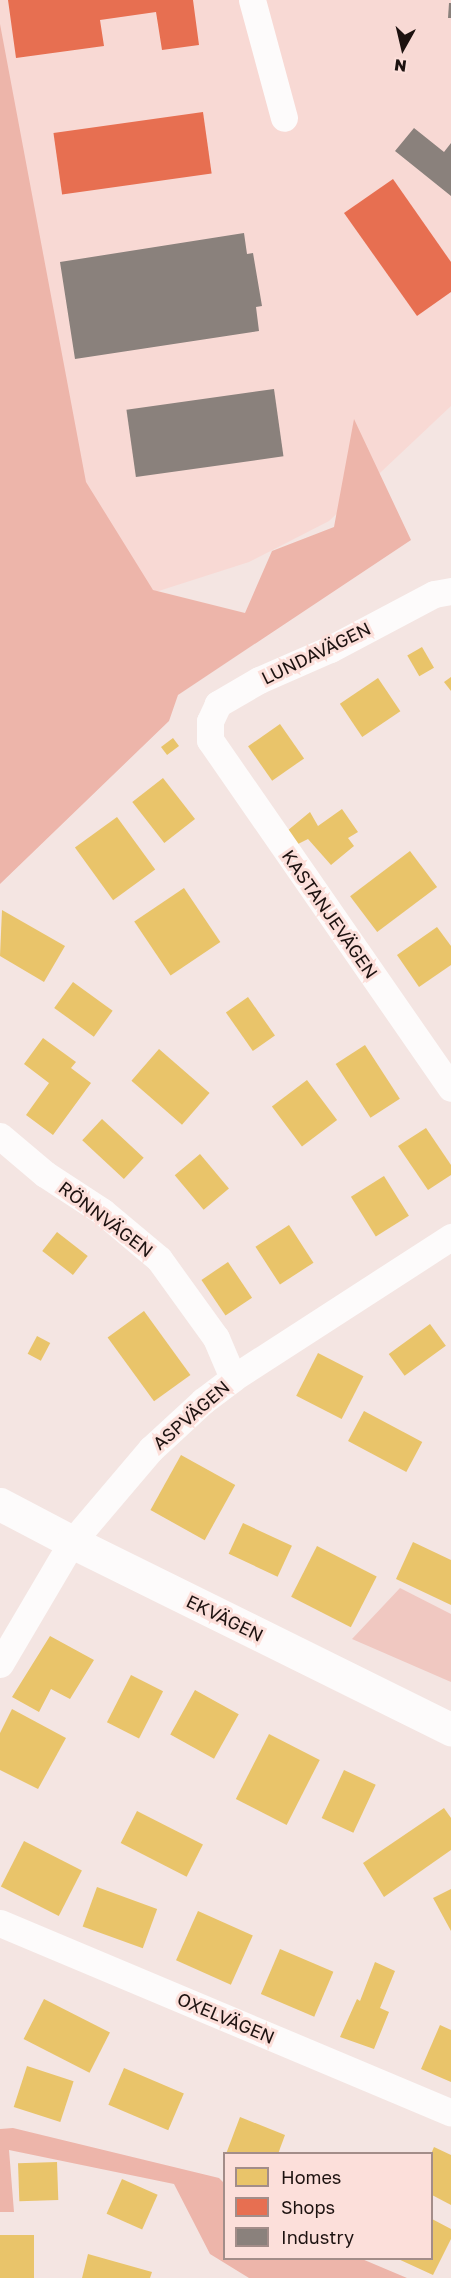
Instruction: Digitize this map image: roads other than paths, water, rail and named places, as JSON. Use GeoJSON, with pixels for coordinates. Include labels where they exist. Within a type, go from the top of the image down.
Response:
{"type":"FeatureCollection","features":[{"type":"Feature","properties":{"kind":"street"},"geometry":{"type":"LineString","coordinates":[[252,0],[284,118]]}},
{"type":"Feature","properties":{"kind":"street","name":"LUNDAVÄGEN"},"geometry":{"type":"LineString","coordinates":[[210,740],[210,721],[218,704],[259,680],[330,649],[434,594],[451,591]]}},
{"type":"Feature","properties":{"kind":"street","name":"KASTANJEVÄGEN"},"geometry":{"type":"LineString","coordinates":[[210,740],[451,1088]]}},
{"type":"Feature","properties":{"kind":"street","name":"RÖNNVÄGEN"},"geometry":{"type":"LineString","coordinates":[[0,1136],[45,1174],[103,1212],[159,1258],[216,1338],[233,1378]]}},
{"type":"Feature","properties":{"kind":"street","name":"ASPVÄGEN"},"geometry":{"type":"LineString","coordinates":[[0,1664],[72,1542],[151,1449],[203,1401],[233,1378],[451,1237]]}},
{"type":"Feature","properties":{"kind":"street","name":"EKVÄGEN"},"geometry":{"type":"LineString","coordinates":[[0,1504],[72,1542],[451,1729]]}},
{"type":"Feature","properties":{"kind":"street","name":"OXELVÄGEN"},"geometry":{"type":"LineString","coordinates":[[0,1923],[451,2113]]}}]}
